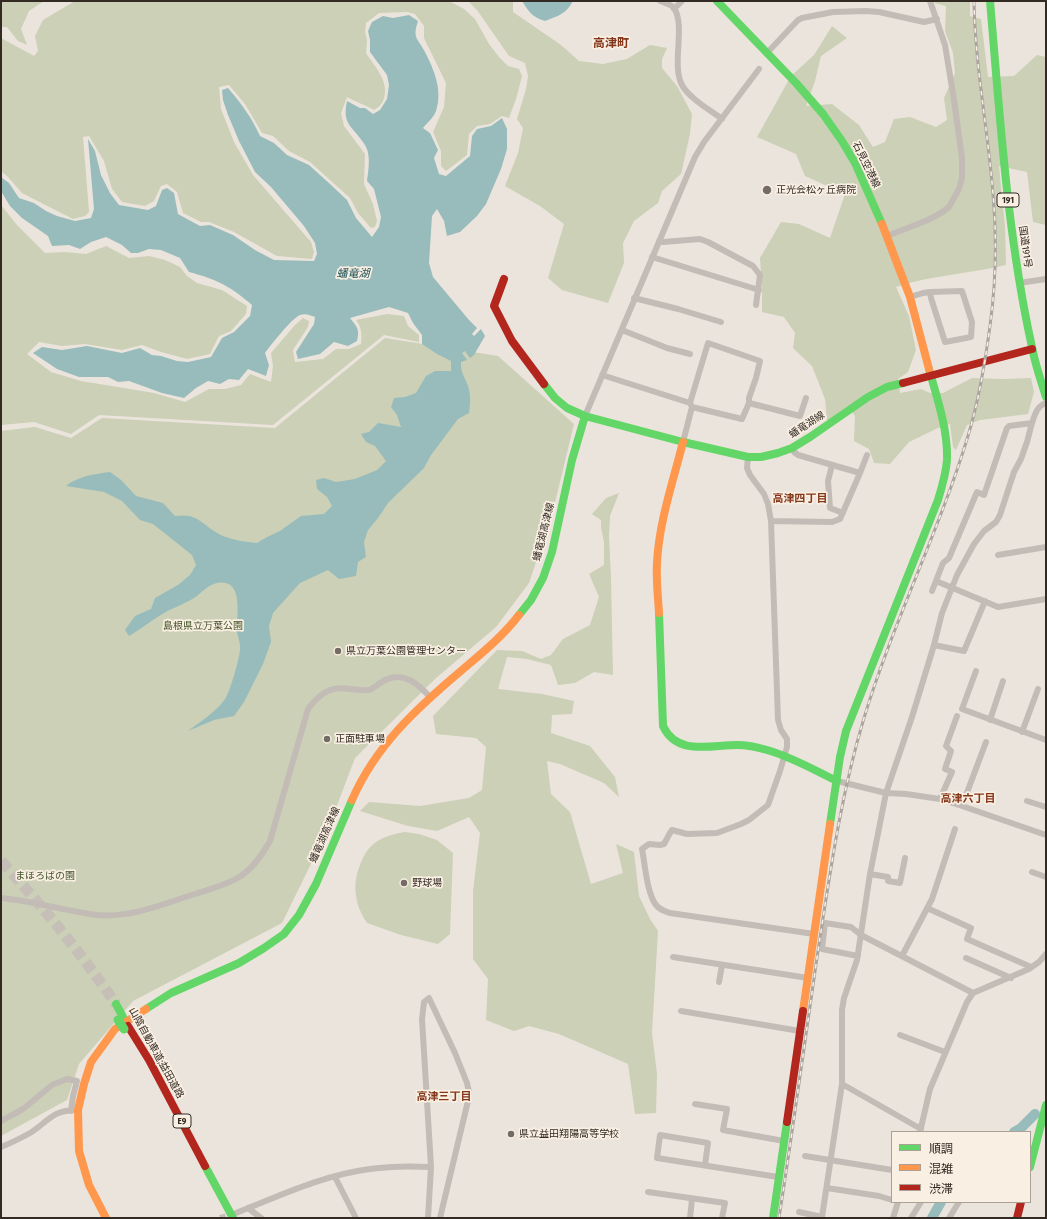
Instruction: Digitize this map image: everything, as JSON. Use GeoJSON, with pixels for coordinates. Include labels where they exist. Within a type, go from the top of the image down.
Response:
{"type":"FeatureCollection","features":[{"type":"Feature","properties":{"kind":"main road","name":"石見空港線"},"geometry":{"type":"LineString","coordinates":[[717,1],[823,114],[855,163],[887,236],[910,297],[947,442],[947,461],[944,482],[938,500],[846,731],[840,757],[773,1218]]}},
{"type":"Feature","properties":{"kind":"main road","name":"国道191号"},"geometry":{"type":"LineString","coordinates":[[990,1],[1009,212],[1019,283],[1032,349],[1046,397]]}},
{"type":"Feature","properties":{"kind":"main road","name":"蟠竜湖線"},"geometry":{"type":"LineString","coordinates":[[504,279],[494,306],[512,341],[555,398],[567,408],[585,416],[683,442],[748,457],[761,457],[792,448],[868,397],[887,387],[1032,349]]}},
{"type":"Feature","properties":{"kind":"main road","name":"蟠竜湖高津線"},"geometry":{"type":"LineString","coordinates":[[106,1218],[89,1185],[85,1172],[79,1151],[74,1110],[91,1062],[115,1029],[171,993],[239,963],[264,948],[284,934],[299,915],[316,884],[355,794],[368,770],[382,749],[395,732],[430,697],[511,626],[531,600],[543,578],[552,552],[572,460],[585,416]]}},
{"type":"Feature","properties":{"kind":"main road"},"geometry":{"type":"LineString","coordinates":[[683,442],[660,532],[658,548],[657,572],[662,726],[667,735],[674,742],[682,745],[699,747],[742,745],[769,750],[837,781]]}},
{"type":"Feature","properties":{"kind":"main road","name":"山陰自動車道;益田道路"},"geometry":{"type":"LineString","coordinates":[[114,1006],[149,1060],[232,1216]]}},
{"type":"Feature","properties":{"kind":"main road"},"geometry":{"type":"LineString","coordinates":[[1031,1163],[1046,1105]]}},
{"type":"Feature","properties":{"kind":"main road"},"geometry":{"type":"LineString","coordinates":[[1017,1218],[1021,1203]]}},
{"type":"Feature","properties":{"kind":"street"},"geometry":{"type":"LineString","coordinates":[[660,1],[670,5],[674,9],[678,21],[678,64],[681,84],[687,93],[722,119]]}},
{"type":"Feature","properties":{"kind":"street"},"geometry":{"type":"LineString","coordinates":[[674,9],[682,1]]}},
{"type":"Feature","properties":{"kind":"street"},"geometry":{"type":"LineString","coordinates":[[887,236],[928,220],[940,213],[949,206],[959,189],[962,178],[962,158],[945,45],[930,1]]}},
{"type":"Feature","properties":{"kind":"street"},"geometry":{"type":"LineString","coordinates":[[767,53],[798,20],[808,17],[833,12],[866,11],[879,12],[924,22],[936,19]]}},
{"type":"Feature","properties":{"kind":"street"},"geometry":{"type":"LineString","coordinates":[[585,416],[695,157],[704,142],[759,69]]}},
{"type":"Feature","properties":{"kind":"street"},"geometry":{"type":"LineString","coordinates":[[659,240],[663,242],[700,240],[708,242],[753,266],[760,275],[756,304]]}},
{"type":"Feature","properties":{"kind":"street"},"geometry":{"type":"LineString","coordinates":[[652,257],[759,290]]}},
{"type":"Feature","properties":{"kind":"street"},"geometry":{"type":"LineString","coordinates":[[1019,283],[1046,279]]}},
{"type":"Feature","properties":{"kind":"street"},"geometry":{"type":"LineString","coordinates":[[910,297],[930,292],[962,291],[972,322],[971,337],[945,342],[930,298],[930,292]]}},
{"type":"Feature","properties":{"kind":"street"},"geometry":{"type":"LineString","coordinates":[[634,298],[721,322]]}},
{"type":"Feature","properties":{"kind":"street"},"geometry":{"type":"LineString","coordinates":[[622,330],[668,348],[690,354]]}},
{"type":"Feature","properties":{"kind":"street"},"geometry":{"type":"LineString","coordinates":[[602,375],[691,405],[742,419],[749,403],[749,398],[760,361],[708,343],[691,405],[683,442]]}},
{"type":"Feature","properties":{"kind":"street"},"geometry":{"type":"LineString","coordinates":[[749,403],[800,416],[806,398]]}},
{"type":"Feature","properties":{"kind":"street"},"geometry":{"type":"LineString","coordinates":[[799,1212],[822,1217],[842,1084],[842,1010],[844,998],[858,956],[870,874],[886,793],[912,717],[951,587],[984,531],[996,522],[1000,515],[1014,472],[1021,459],[1027,442],[1034,415],[1040,405],[1046,403]]}},
{"type":"Feature","properties":{"kind":"street"},"geometry":{"type":"LineString","coordinates":[[1032,423],[1009,426],[1007,428],[984,495],[977,492],[949,558],[943,562],[932,591],[936,581],[998,607],[1046,599]]}},
{"type":"Feature","properties":{"kind":"street"},"geometry":{"type":"LineString","coordinates":[[792,448],[798,455],[860,473]]}},
{"type":"Feature","properties":{"kind":"street"},"geometry":{"type":"LineString","coordinates":[[771,521],[832,522],[840,519],[844,513],[867,455]]}},
{"type":"Feature","properties":{"kind":"street"},"geometry":{"type":"LineString","coordinates":[[748,457],[747,468],[750,475],[764,494],[768,504],[771,521],[778,720],[781,730],[787,739],[787,747],[768,805],[749,820],[717,833],[687,834],[672,830],[664,844],[648,844],[642,849],[651,896],[656,905],[662,910],[670,913],[814,934]]}},
{"type":"Feature","properties":{"kind":"street"},"geometry":{"type":"LineString","coordinates":[[832,465],[828,481],[830,508],[844,513]]}},
{"type":"Feature","properties":{"kind":"street"},"geometry":{"type":"LineString","coordinates":[[998,555],[1046,547]]}},
{"type":"Feature","properties":{"kind":"street"},"geometry":{"type":"LineString","coordinates":[[934,645],[964,651],[985,601]]}},
{"type":"Feature","properties":{"kind":"street"},"geometry":{"type":"LineString","coordinates":[[976,671],[962,709],[1022,732],[1045,739]]}},
{"type":"Feature","properties":{"kind":"street"},"geometry":{"type":"LineString","coordinates":[[1,898],[98,915],[119,915],[140,912],[224,884],[240,876],[251,868],[261,857],[270,841],[308,709],[316,699],[324,692],[334,688],[369,690],[385,680],[394,677],[408,678],[420,686],[430,697]]}},
{"type":"Feature","properties":{"kind":"street"},"geometry":{"type":"LineString","coordinates":[[990,720],[1004,680]]}},
{"type":"Feature","properties":{"kind":"street"},"geometry":{"type":"LineString","coordinates":[[1022,732],[1038,688]]}},
{"type":"Feature","properties":{"kind":"street"},"geometry":{"type":"LineString","coordinates":[[940,799],[952,772],[944,769],[952,750],[946,746],[957,716]]}},
{"type":"Feature","properties":{"kind":"street"},"geometry":{"type":"LineString","coordinates":[[962,806],[986,742]]}},
{"type":"Feature","properties":{"kind":"street"},"geometry":{"type":"LineString","coordinates":[[837,781],[886,793],[906,794],[940,799],[1046,835]]}},
{"type":"Feature","properties":{"kind":"street"},"geometry":{"type":"LineString","coordinates":[[1027,800],[1046,807]]}},
{"type":"Feature","properties":{"kind":"street"},"geometry":{"type":"LineString","coordinates":[[902,956],[932,899],[955,829]]}},
{"type":"Feature","properties":{"kind":"street"},"geometry":{"type":"LineString","coordinates":[[870,874],[888,877],[888,881],[900,882],[905,858]]}},
{"type":"Feature","properties":{"kind":"street"},"geometry":{"type":"LineString","coordinates":[[1032,872],[1046,877]]}},
{"type":"Feature","properties":{"kind":"street"},"geometry":{"type":"LineString","coordinates":[[927,908],[971,928],[967,940],[1031,967]]}},
{"type":"Feature","properties":{"kind":"street"},"geometry":{"type":"LineString","coordinates":[[858,956],[822,948],[825,923],[851,928],[861,935],[973,993]]}},
{"type":"Feature","properties":{"kind":"street"},"geometry":{"type":"LineString","coordinates":[[842,1084],[920,1130],[930,1089],[967,1002],[973,993],[1011,978],[1039,962],[1046,954]]}},
{"type":"Feature","properties":{"kind":"street"},"geometry":{"type":"LineString","coordinates":[[673,957],[808,978]]}},
{"type":"Feature","properties":{"kind":"street"},"geometry":{"type":"LineString","coordinates":[[966,958],[1011,978]]}},
{"type":"Feature","properties":{"kind":"street"},"geometry":{"type":"LineString","coordinates":[[719,982],[722,965]]}},
{"type":"Feature","properties":{"kind":"street"},"geometry":{"type":"LineString","coordinates":[[428,1218],[431,1167],[428,1090],[422,1019],[424,1002],[428,998],[472,1092],[468,1101],[440,1218]]}},
{"type":"Feature","properties":{"kind":"street"},"geometry":{"type":"LineString","coordinates":[[681,1011],[800,1031]]}},
{"type":"Feature","properties":{"kind":"street"},"geometry":{"type":"LineString","coordinates":[[900,1035],[945,1052]]}},
{"type":"Feature","properties":{"kind":"street"},"geometry":{"type":"LineString","coordinates":[[1,1121],[23,1109],[52,1085],[67,1079],[77,1081],[73,1096],[74,1110],[65,1110],[54,1114],[31,1133],[1,1147]]}},
{"type":"Feature","properties":{"kind":"street"},"geometry":{"type":"LineString","coordinates":[[695,1104],[727,1109],[723,1130],[784,1141]]}},
{"type":"Feature","properties":{"kind":"street"},"geometry":{"type":"LineString","coordinates":[[705,1165],[708,1143],[660,1135],[657,1158],[778,1177]]}},
{"type":"Feature","properties":{"kind":"street"},"geometry":{"type":"LineString","coordinates":[[805,1156],[891,1170]]}},
{"type":"Feature","properties":{"kind":"street"},"geometry":{"type":"LineString","coordinates":[[232,1216],[292,1190],[335,1177],[369,1169],[401,1166],[431,1167]]}},
{"type":"Feature","properties":{"kind":"street"},"geometry":{"type":"LineString","coordinates":[[335,1177],[356,1218]]}},
{"type":"Feature","properties":{"kind":"street"},"geometry":{"type":"LineString","coordinates":[[827,1188],[879,1196],[891,1200]]}},
{"type":"Feature","properties":{"kind":"street"},"geometry":{"type":"LineString","coordinates":[[648,1192],[725,1203],[722,1218]]}},
{"type":"Feature","properties":{"kind":"street"},"geometry":{"type":"LineString","coordinates":[[690,1218],[692,1199]]}},
{"type":"Feature","properties":{"kind":"street"},"geometry":{"type":"LineString","coordinates":[[893,1218],[896,1203]]}},
{"type":"Feature","properties":{"kind":"street"},"geometry":{"type":"LineString","coordinates":[[911,1218],[920,1203]]}},
{"type":"Feature","properties":{"kind":"street"},"geometry":{"type":"LineString","coordinates":[[949,1218],[958,1203]]}},
{"type":"Feature","properties":{"kind":"street"},"geometry":{"type":"LineString","coordinates":[[248,1208],[261,1218]]}},
{"type":"Feature","properties":{"kind":"green space"},"geometry":{"type":"Polygon","coordinates":[[[1,1],[44,1],[29,11],[21,29],[27,45],[18,41],[7,27],[1,27],[1,1]]]}},
{"type":"Feature","properties":{"kind":"green space"},"geometry":{"type":"Polygon","coordinates":[[[75,1],[449,1],[464,9],[475,19],[489,44],[499,57],[508,66],[519,69],[522,76],[509,118],[502,116],[490,124],[477,126],[469,134],[467,155],[446,171],[441,166],[441,151],[433,132],[444,107],[446,83],[424,38],[424,26],[415,14],[407,12],[379,13],[366,23],[366,53],[384,82],[385,94],[381,104],[374,110],[347,97],[341,113],[344,126],[365,154],[364,184],[373,204],[377,221],[375,227],[371,228],[358,213],[350,198],[310,162],[289,151],[273,136],[262,133],[245,104],[229,85],[219,87],[221,109],[234,142],[253,175],[311,242],[314,252],[312,259],[277,256],[234,232],[209,222],[201,222],[183,213],[177,192],[167,184],[161,186],[154,201],[145,206],[122,202],[112,189],[104,161],[89,136],[83,137],[89,212],[85,216],[73,219],[22,193],[1,171],[1,38],[34,56],[38,51],[35,36],[43,20],[75,1]]]}},
{"type":"Feature","properties":{"kind":"green space"},"geometry":{"type":"Polygon","coordinates":[[[468,1],[513,1],[513,12],[561,45],[579,61],[603,64],[627,59],[650,45],[667,48],[662,59],[662,68],[677,86],[692,114],[690,134],[681,174],[662,191],[658,203],[634,221],[623,243],[624,263],[608,303],[562,290],[548,278],[564,224],[540,206],[505,186],[518,153],[523,128],[517,119],[526,89],[528,76],[525,63],[509,56],[477,10],[468,1]]]}},
{"type":"Feature","properties":{"kind":"green space"},"geometry":{"type":"Polygon","coordinates":[[[935,1],[970,1],[970,16],[981,19],[988,77],[1014,76],[1037,55],[1046,57],[1046,225],[1033,222],[1027,172],[999,166],[1005,227],[1006,265],[936,277],[896,287],[909,316],[916,350],[908,372],[898,379],[900,393],[921,389],[930,393],[943,393],[972,378],[1031,378],[1034,392],[1028,414],[980,420],[967,425],[956,450],[953,447],[950,424],[909,442],[890,464],[874,463],[869,449],[854,441],[855,416],[848,406],[827,421],[825,399],[812,366],[793,348],[795,333],[784,317],[762,312],[760,258],[781,222],[799,224],[830,238],[845,194],[805,176],[796,154],[757,137],[791,76],[814,55],[832,26],[847,38],[821,56],[815,81],[806,106],[832,104],[859,125],[873,147],[885,142],[894,119],[910,117],[936,127],[947,120],[944,98],[955,73],[953,53],[945,31],[946,6],[935,3],[935,1]]]}},
{"type":"Feature","properties":{"kind":"green space"},"geometry":{"type":"Polygon","coordinates":[[[1,205],[17,225],[45,253],[65,252],[86,254],[106,246],[129,258],[149,256],[165,260],[180,267],[187,276],[197,283],[222,290],[247,306],[246,314],[231,331],[219,336],[210,354],[187,359],[142,345],[122,350],[85,344],[62,346],[39,342],[27,354],[51,372],[81,381],[154,393],[185,402],[209,389],[225,389],[241,385],[250,374],[271,382],[273,366],[271,353],[303,318],[309,321],[308,327],[293,350],[295,362],[323,359],[336,349],[349,349],[361,344],[361,332],[356,320],[387,314],[404,316],[408,326],[419,335],[419,342],[384,335],[273,425],[99,415],[71,434],[34,422],[1,425],[1,205]]]}},
{"type":"Feature","properties":{"kind":"green space","name":"島根県立万葉公園"},"geometry":{"type":"Polygon","coordinates":[[[385,338],[498,356],[574,424],[553,511],[529,583],[496,627],[435,679],[355,758],[328,829],[282,923],[133,1001],[79,1064],[67,1100],[1,1136],[1,431],[35,427],[71,438],[102,418],[275,428],[385,338]]]}},
{"type":"Feature","properties":{"kind":"green space"},"geometry":{"type":"Polygon","coordinates":[[[619,493],[610,516],[609,536],[613,675],[594,672],[575,683],[558,685],[551,665],[527,659],[507,657],[498,689],[542,694],[574,701],[572,714],[552,715],[551,733],[590,746],[615,777],[619,797],[604,783],[560,764],[547,761],[551,794],[570,812],[591,884],[623,873],[616,844],[634,852],[639,896],[650,919],[658,931],[652,1033],[657,1074],[656,1113],[635,1114],[628,1064],[559,1034],[529,1026],[514,1031],[486,1020],[488,979],[473,959],[473,891],[480,833],[469,817],[437,831],[408,826],[360,811],[369,802],[420,806],[469,798],[482,790],[486,747],[476,738],[436,734],[433,716],[497,650],[522,651],[541,659],[551,655],[563,639],[590,625],[599,597],[589,574],[604,565],[604,542],[601,520],[592,514],[606,498],[619,493]]]}},
{"type":"Feature","properties":{"kind":"green space","name":"野球場"},"geometry":{"type":"Polygon","coordinates":[[[405,832],[419,834],[437,840],[453,853],[450,934],[438,944],[401,935],[367,923],[358,906],[355,888],[357,874],[367,852],[371,846],[379,840],[405,832]]]}},
{"type":"Feature","properties":{"kind":"water"},"geometry":{"type":"Polygon","coordinates":[[[522,1],[573,1],[564,12],[545,21],[531,14],[522,1]]]}},
{"type":"Feature","properties":{"kind":"water","name":"蟠竜湖"},"geometry":{"type":"Polygon","coordinates":[[[409,15],[418,21],[416,35],[432,66],[438,88],[438,103],[436,111],[423,128],[430,133],[438,150],[434,158],[439,174],[446,176],[470,156],[472,136],[477,129],[491,126],[502,118],[507,129],[507,149],[501,169],[486,204],[477,216],[460,232],[447,236],[444,221],[437,209],[432,216],[429,263],[433,277],[477,328],[472,334],[474,336],[481,329],[485,336],[474,355],[470,358],[465,351],[462,353],[467,360],[461,362],[461,366],[470,393],[469,413],[458,419],[431,455],[424,468],[388,503],[368,530],[364,542],[366,557],[358,562],[356,576],[339,579],[328,570],[300,583],[273,613],[269,626],[271,642],[263,664],[244,702],[234,716],[214,720],[188,731],[222,703],[232,683],[240,648],[237,632],[238,609],[235,592],[232,586],[226,583],[211,585],[197,596],[164,613],[129,636],[125,630],[135,616],[151,609],[155,598],[178,585],[190,575],[196,565],[192,555],[153,524],[140,520],[122,501],[104,492],[66,486],[81,478],[110,472],[121,480],[136,496],[163,503],[175,516],[183,515],[192,517],[223,536],[240,541],[257,543],[280,531],[301,516],[324,514],[332,506],[327,497],[317,489],[316,480],[324,478],[336,482],[355,479],[377,470],[386,461],[375,446],[366,442],[361,434],[369,432],[378,423],[401,427],[397,415],[391,407],[394,398],[405,397],[416,393],[426,376],[435,371],[451,371],[451,361],[422,344],[422,335],[408,313],[389,307],[350,318],[357,328],[357,341],[348,346],[334,342],[320,354],[298,359],[296,352],[314,324],[315,317],[302,314],[296,317],[287,326],[265,353],[269,365],[266,376],[248,369],[239,380],[229,379],[220,384],[208,381],[196,388],[184,398],[162,393],[129,381],[118,382],[108,377],[79,377],[57,369],[33,353],[42,347],[62,350],[87,346],[122,353],[140,348],[152,355],[188,362],[211,357],[222,338],[234,332],[250,316],[252,305],[237,293],[222,284],[207,277],[189,272],[180,258],[161,250],[149,249],[138,253],[131,253],[122,245],[106,237],[91,242],[80,249],[69,245],[52,246],[48,236],[22,218],[10,206],[1,191],[1,177],[9,183],[19,198],[34,203],[46,211],[75,221],[91,218],[94,209],[88,139],[95,151],[101,175],[110,193],[119,205],[148,210],[156,206],[162,190],[167,188],[174,193],[178,214],[200,226],[210,225],[233,235],[255,250],[274,260],[314,261],[317,254],[315,243],[304,226],[271,187],[255,172],[228,115],[223,100],[222,90],[228,88],[233,94],[250,117],[260,136],[274,143],[287,155],[309,165],[347,200],[356,218],[372,237],[379,227],[381,217],[374,189],[367,181],[369,163],[368,150],[351,128],[347,120],[347,101],[360,108],[365,108],[373,114],[380,110],[387,99],[389,85],[387,75],[370,52],[368,31],[372,22],[383,16],[393,18],[409,15]]]}},
{"type":"Feature","properties":{"kind":"waterway"},"geometry":{"type":"LineString","coordinates":[[1016,1131],[1021,1128],[1035,1114]]}},
{"type":"Feature","properties":{"kind":"waterway"},"geometry":{"type":"LineString","coordinates":[[932,1218],[940,1203]]}},
{"type":"Feature","properties":{"kind":"tunnel"},"geometry":{"type":"LineString","coordinates":[[1,861],[61,931],[89,966],[116,1004]]}},
{"type":"Feature","properties":{"kind":"tunnel"},"geometry":{"type":"LineString","coordinates":[[220,1218],[234,1214]]}},
{"type":"Feature","properties":{"kind":"railway"},"geometry":{"type":"LineString","coordinates":[[779,1218],[827,892],[849,776],[864,718],[888,647],[944,507],[968,436],[986,354],[994,293],[995,227],[991,170],[979,74],[974,1]]}},
{"type":"Feature","properties":{"kind":"traffic: fast"},"geometry":{"type":"LineString","coordinates":[[717,1],[796,83],[823,114],[855,163],[882,224]]}},
{"type":"Feature","properties":{"kind":"traffic: fast"},"geometry":{"type":"LineString","coordinates":[[990,1],[1005,175],[1016,262],[1033,353],[1046,397]]}},
{"type":"Feature","properties":{"kind":"traffic: fast"},"geometry":{"type":"LineString","coordinates":[[830,824],[840,757],[846,731],[938,500],[945,475],[947,460],[946,437],[929,369]]}},
{"type":"Feature","properties":{"kind":"traffic: fast"},"geometry":{"type":"LineString","coordinates":[[544,384],[555,398],[567,408],[585,416],[683,442],[748,457],[761,457],[792,448],[868,397],[887,387],[903,383]]}},
{"type":"Feature","properties":{"kind":"traffic: fast"},"geometry":{"type":"LineString","coordinates":[[519,615],[531,600],[543,578],[552,552],[572,460],[585,416]]}},
{"type":"Feature","properties":{"kind":"traffic: fast"},"geometry":{"type":"LineString","coordinates":[[659,613],[663,726],[669,735],[677,742],[695,747],[741,745],[763,749],[794,760],[837,781]]}},
{"type":"Feature","properties":{"kind":"traffic: fast"},"geometry":{"type":"LineString","coordinates":[[146,1009],[171,993],[239,963],[284,934],[299,915],[316,884],[352,800]]}},
{"type":"Feature","properties":{"kind":"traffic: fast"},"geometry":{"type":"LineString","coordinates":[[116,1004],[123,1017]]}},
{"type":"Feature","properties":{"kind":"traffic: fast"},"geometry":{"type":"LineString","coordinates":[[118,1020],[124,1029]]}},
{"type":"Feature","properties":{"kind":"traffic: fast"},"geometry":{"type":"LineString","coordinates":[[1031,1163],[1046,1105]]}},
{"type":"Feature","properties":{"kind":"traffic: fast"},"geometry":{"type":"LineString","coordinates":[[773,1218],[787,1122]]}},
{"type":"Feature","properties":{"kind":"traffic: fast"},"geometry":{"type":"LineString","coordinates":[[205,1166],[233,1218]]}},
{"type":"Feature","properties":{"kind":"traffic: slow"},"geometry":{"type":"LineString","coordinates":[[882,224],[910,297],[929,369]]}},
{"type":"Feature","properties":{"kind":"traffic: slow"},"geometry":{"type":"LineString","coordinates":[[659,613],[657,563],[660,532],[683,442]]}},
{"type":"Feature","properties":{"kind":"traffic: slow"},"geometry":{"type":"LineString","coordinates":[[352,800],[373,762],[399,729],[429,699],[492,644],[519,615]]}},
{"type":"Feature","properties":{"kind":"traffic: slow"},"geometry":{"type":"LineString","coordinates":[[803,1011],[830,824]]}},
{"type":"Feature","properties":{"kind":"traffic: slow"},"geometry":{"type":"LineString","coordinates":[[106,1218],[89,1185],[79,1151],[78,1110],[91,1062],[115,1029],[146,1009]]}},
{"type":"Feature","properties":{"kind":"traffic: jam"},"geometry":{"type":"LineString","coordinates":[[504,279],[494,306],[512,341],[544,384]]}},
{"type":"Feature","properties":{"kind":"traffic: jam"},"geometry":{"type":"LineString","coordinates":[[903,383],[1032,349]]}},
{"type":"Feature","properties":{"kind":"traffic: jam"},"geometry":{"type":"LineString","coordinates":[[787,1122],[803,1011]]}},
{"type":"Feature","properties":{"kind":"traffic: jam"},"geometry":{"type":"LineString","coordinates":[[128,1026],[149,1060],[205,1166]]}},
{"type":"Feature","properties":{"kind":"traffic: jam"},"geometry":{"type":"LineString","coordinates":[[1017,1218],[1021,1203]]}},
{"type":"Feature","properties":{"kind":"place","name":"正光会松ヶ丘病院"},"geometry":{"type":"Point","coordinates":[767,190]}},
{"type":"Feature","properties":{"kind":"place","name":"県立万葉公園管理センター"},"geometry":{"type":"Point","coordinates":[338,651]}},
{"type":"Feature","properties":{"kind":"place","name":"正面駐車場"},"geometry":{"type":"Point","coordinates":[327,739]}},
{"type":"Feature","properties":{"kind":"place","name":"野球場"},"geometry":{"type":"Point","coordinates":[404,883]}},
{"type":"Feature","properties":{"kind":"place","name":"県立益田翔陽高等学校"},"geometry":{"type":"Point","coordinates":[511,1134]}},
{"type":"Feature","properties":{"kind":"district","name":"高津町"},"geometry":{"type":"Point","coordinates":[611,44]}},
{"type":"Feature","properties":{"kind":"district","name":"高津四丁目"},"geometry":{"type":"Point","coordinates":[800,499]}},
{"type":"Feature","properties":{"kind":"district","name":"高津六丁目"},"geometry":{"type":"Point","coordinates":[968,799]}},
{"type":"Feature","properties":{"kind":"district","name":"高津三丁目"},"geometry":{"type":"Point","coordinates":[444,1097]}},
{"type":"Feature","properties":{"kind":"park label","name":"まほろばの園"},"geometry":{"type":"Point","coordinates":[45,876]}}]}
